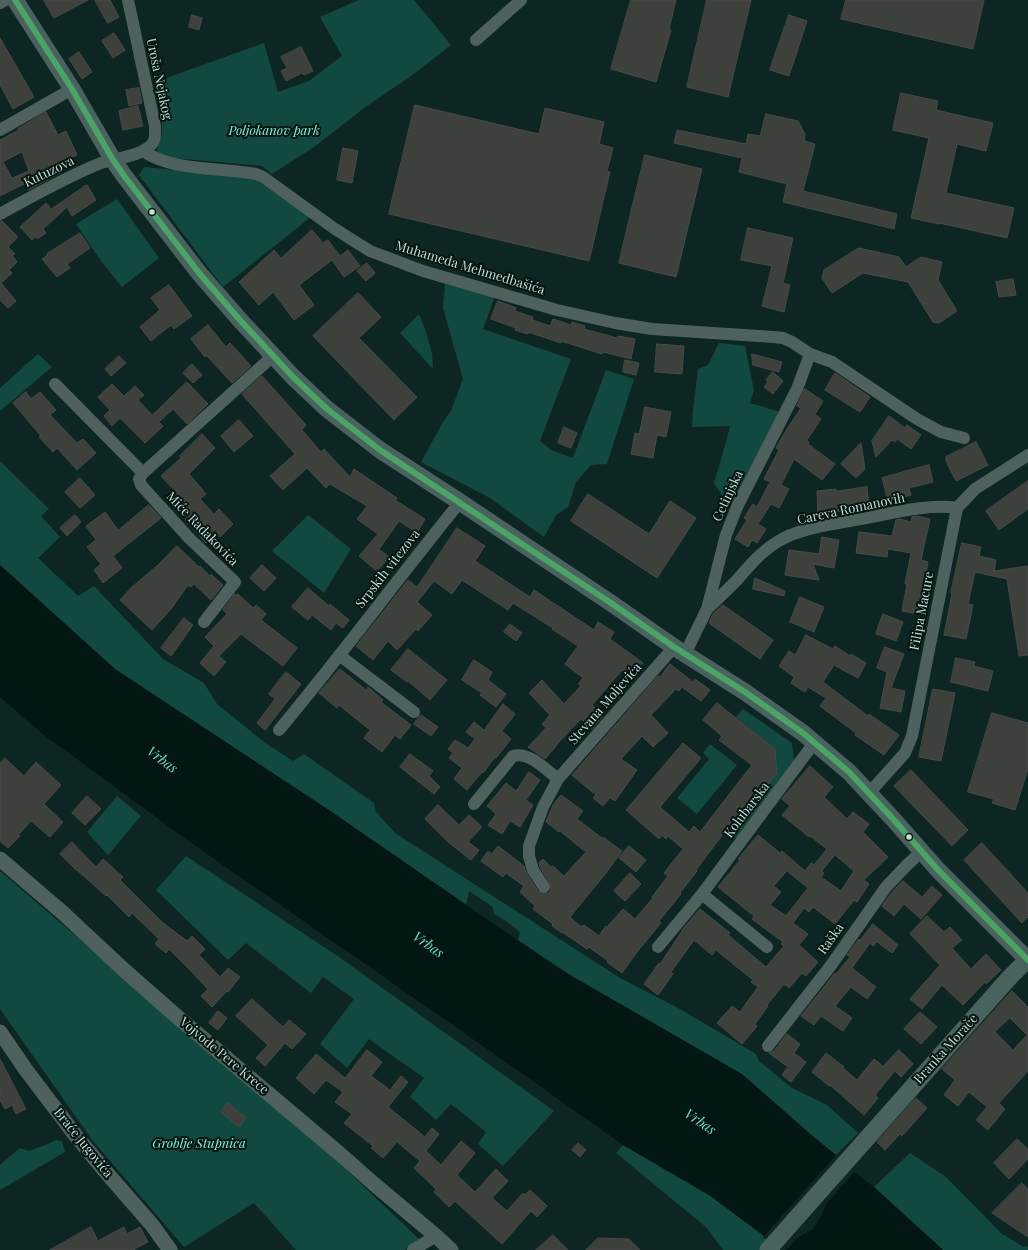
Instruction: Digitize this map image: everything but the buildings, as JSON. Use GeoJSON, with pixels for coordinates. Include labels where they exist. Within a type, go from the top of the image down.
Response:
{"type":"FeatureCollection","features":[{"type":"Feature","properties":{"kind":"main road"},"geometry":{"type":"LineString","coordinates":[[14,0],[72,89],[113,160],[199,273],[293,377],[328,409],[374,446],[611,603],[679,651],[745,692],[803,733],[849,772],[921,852],[1028,959]]}},
{"type":"Feature","properties":{"kind":"main road","name":"Branka Morače"},"geometry":{"type":"LineString","coordinates":[[768,1250],[1010,977],[1028,959]]}},
{"type":"Feature","properties":{"kind":"street"},"geometry":{"type":"LineString","coordinates":[[0,3],[5,0]]}},
{"type":"Feature","properties":{"kind":"street","name":"Uroša Nejakog"},"geometry":{"type":"LineString","coordinates":[[113,160],[125,158],[131,154],[143,151],[153,143],[155,138],[155,126],[128,0]]}},
{"type":"Feature","properties":{"kind":"street"},"geometry":{"type":"LineString","coordinates":[[476,40],[522,0]]}},
{"type":"Feature","properties":{"kind":"street"},"geometry":{"type":"LineString","coordinates":[[0,130],[72,89]]}},
{"type":"Feature","properties":{"kind":"street","name":"Muhameda Mehmedbašića"},"geometry":{"type":"LineString","coordinates":[[143,151],[157,160],[176,164],[256,174],[263,177],[335,229],[370,251],[423,271],[558,310],[652,329],[784,338],[810,354],[832,362],[917,419],[941,432],[964,438]]}},
{"type":"Feature","properties":{"kind":"street","name":"Kutuzova"},"geometry":{"type":"LineString","coordinates":[[0,214],[50,186],[102,163],[113,160]]}},
{"type":"Feature","properties":{"kind":"street","name":"Cetinjska"},"geometry":{"type":"LineString","coordinates":[[679,651],[706,609],[724,542],[736,507],[797,389],[810,354]]}},
{"type":"Feature","properties":{"kind":"street"},"geometry":{"type":"LineString","coordinates":[[55,384],[143,473],[273,356]]}},
{"type":"Feature","properties":{"kind":"street"},"geometry":{"type":"LineString","coordinates":[[957,508],[975,489],[1028,455]]}},
{"type":"Feature","properties":{"kind":"street","name":"Miće Radakovića"},"geometry":{"type":"LineString","coordinates":[[143,473],[139,479],[141,485],[189,538],[235,582],[204,622]]}},
{"type":"Feature","properties":{"kind":"street","name":"Srpskih vitezova"},"geometry":{"type":"LineString","coordinates":[[279,730],[460,502]]}},
{"type":"Feature","properties":{"kind":"street","name":"Careva Romanovih"},"geometry":{"type":"LineString","coordinates":[[706,609],[737,580],[751,563],[777,542],[789,536],[812,529],[898,512],[940,506],[957,508]]}},
{"type":"Feature","properties":{"kind":"street","name":"Filipa Macure"},"geometry":{"type":"LineString","coordinates":[[869,793],[905,753],[912,736],[957,508]]}},
{"type":"Feature","properties":{"kind":"street","name":"Stevana Moljevića"},"geometry":{"type":"LineString","coordinates":[[544,887],[533,870],[528,846],[542,807],[558,779],[679,651]]}},
{"type":"Feature","properties":{"kind":"street"},"geometry":{"type":"LineString","coordinates":[[339,655],[414,712]]}},
{"type":"Feature","properties":{"kind":"street","name":"Kolubarska"},"geometry":{"type":"LineString","coordinates":[[658,947],[702,894],[814,743]]}},
{"type":"Feature","properties":{"kind":"street"},"geometry":{"type":"LineString","coordinates":[[474,804],[513,756],[516,755],[528,756],[558,779]]}},
{"type":"Feature","properties":{"kind":"street","name":"Raška"},"geometry":{"type":"LineString","coordinates":[[768,1046],[832,964],[886,887],[921,852]]}},
{"type":"Feature","properties":{"kind":"street","name":"Vojvode Pere Krece"},"geometry":{"type":"LineString","coordinates":[[0,859],[63,913],[124,970],[436,1236],[450,1250]]}},
{"type":"Feature","properties":{"kind":"street"},"geometry":{"type":"LineString","coordinates":[[702,894],[768,947]]}},
{"type":"Feature","properties":{"kind":"street","name":"Braće Jugovića"},"geometry":{"type":"LineString","coordinates":[[0,1032],[26,1070],[76,1136],[152,1225],[170,1250]]}},
{"type":"Feature","properties":{"kind":"street"},"geometry":{"type":"LineString","coordinates":[[413,1250],[436,1236]]}},
{"type":"Feature","properties":{"kind":"green space","name":"Poljokanov park"},"geometry":{"type":"Polygon","coordinates":[[[359,0],[414,0],[451,45],[411,76],[364,108],[314,147],[272,174],[262,166],[163,157],[156,154],[162,133],[158,81],[264,43],[278,92],[309,81],[342,56],[320,17],[359,0]]]}},
{"type":"Feature","properties":{"kind":"green space"},"geometry":{"type":"Polygon","coordinates":[[[144,167],[248,177],[256,180],[311,217],[223,287],[139,175],[144,167]]]}},
{"type":"Feature","properties":{"kind":"green space"},"geometry":{"type":"Polygon","coordinates":[[[117,199],[159,258],[122,287],[101,261],[76,224],[117,199]]]}},
{"type":"Feature","properties":{"kind":"green space"},"geometry":{"type":"Polygon","coordinates":[[[445,284],[495,296],[483,329],[571,359],[540,441],[551,450],[573,458],[606,370],[634,379],[607,464],[591,465],[576,482],[568,507],[556,515],[544,537],[490,498],[421,462],[443,422],[451,411],[463,379],[443,308],[445,284]]]}},
{"type":"Feature","properties":{"kind":"green space"},"geometry":{"type":"Polygon","coordinates":[[[419,314],[432,353],[433,369],[400,333],[419,314]]]}},
{"type":"Feature","properties":{"kind":"green space"},"geometry":{"type":"Polygon","coordinates":[[[719,343],[745,346],[754,390],[750,403],[780,412],[733,505],[723,497],[714,483],[730,426],[692,427],[698,369],[708,365],[719,343]]]}},
{"type":"Feature","properties":{"kind":"green space"},"geometry":{"type":"Polygon","coordinates":[[[38,354],[52,367],[0,411],[0,388],[38,354]]]}},
{"type":"Feature","properties":{"kind":"green space"},"geometry":{"type":"Polygon","coordinates":[[[0,461],[49,509],[41,516],[60,537],[38,558],[78,596],[94,586],[163,659],[204,683],[217,704],[264,742],[293,761],[304,754],[374,803],[376,812],[395,833],[620,978],[678,1008],[756,1054],[759,1061],[792,1088],[827,1105],[858,1133],[836,1155],[815,1138],[518,940],[520,932],[494,914],[493,907],[469,891],[466,905],[115,669],[0,565],[0,461]]]}},
{"type":"Feature","properties":{"kind":"green space"},"geometry":{"type":"Polygon","coordinates":[[[308,515],[351,549],[324,593],[272,551],[308,515]]]}},
{"type":"Feature","properties":{"kind":"green space"},"geometry":{"type":"Polygon","coordinates":[[[743,709],[792,743],[794,762],[737,839],[730,834],[777,773],[775,749],[736,717],[743,709]]]}},
{"type":"Feature","properties":{"kind":"green space"},"geometry":{"type":"Polygon","coordinates":[[[710,744],[737,765],[697,814],[677,798],[709,759],[703,753],[710,744]]]}},
{"type":"Feature","properties":{"kind":"green space"},"geometry":{"type":"Polygon","coordinates":[[[117,796],[141,816],[108,855],[87,832],[117,796]]]}},
{"type":"Feature","properties":{"kind":"green space"},"geometry":{"type":"Polygon","coordinates":[[[186,856],[339,957],[554,1111],[503,1166],[478,1144],[486,1132],[451,1104],[436,1120],[410,1097],[424,1078],[369,1039],[347,1068],[320,1044],[354,999],[323,977],[311,993],[246,943],[228,960],[156,890],[186,856]]]}},
{"type":"Feature","properties":{"kind":"green space","name":"Groblje Stupnica"},"geometry":{"type":"Polygon","coordinates":[[[0,871],[294,1123],[336,1160],[421,1241],[404,1250],[296,1250],[254,1203],[184,1247],[93,1141],[0,1009],[0,871]]]}},
{"type":"Feature","properties":{"kind":"green space"},"geometry":{"type":"Polygon","coordinates":[[[56,1140],[62,1141],[65,1152],[0,1190],[0,1165],[20,1148],[29,1151],[56,1140]]]}},
{"type":"Feature","properties":{"kind":"green space"},"geometry":{"type":"Polygon","coordinates":[[[623,1145],[709,1195],[783,1250],[723,1250],[706,1227],[616,1153],[623,1145]]]}},
{"type":"Feature","properties":{"kind":"green space"},"geometry":{"type":"Polygon","coordinates":[[[910,1153],[946,1177],[1002,1234],[1024,1247],[1028,1246],[1028,1250],[943,1250],[874,1187],[910,1153]]]}},
{"type":"Feature","properties":{"kind":"water","name":"Vrbas"},"geometry":{"type":"Polygon","coordinates":[[[0,565],[115,669],[329,810],[558,968],[742,1074],[854,1172],[874,1187],[943,1250],[783,1250],[709,1195],[623,1145],[187,840],[40,732],[0,697],[0,565]]]}},
{"type":"Feature","properties":{"kind":"pier"},"geometry":{"type":"Polygon","coordinates":[[[838,1153],[856,1170],[827,1203],[816,1225],[811,1230],[800,1236],[786,1250],[780,1250],[763,1237],[838,1153]]]}},
{"type":"Feature","properties":{"kind":"transit line"},"geometry":{"type":"LineString","coordinates":[[15,0],[72,89],[113,160],[125,177],[199,273],[293,377],[327,409],[380,450],[611,603],[674,647],[745,692],[803,733],[849,772],[938,870],[1028,960]]}}]}
